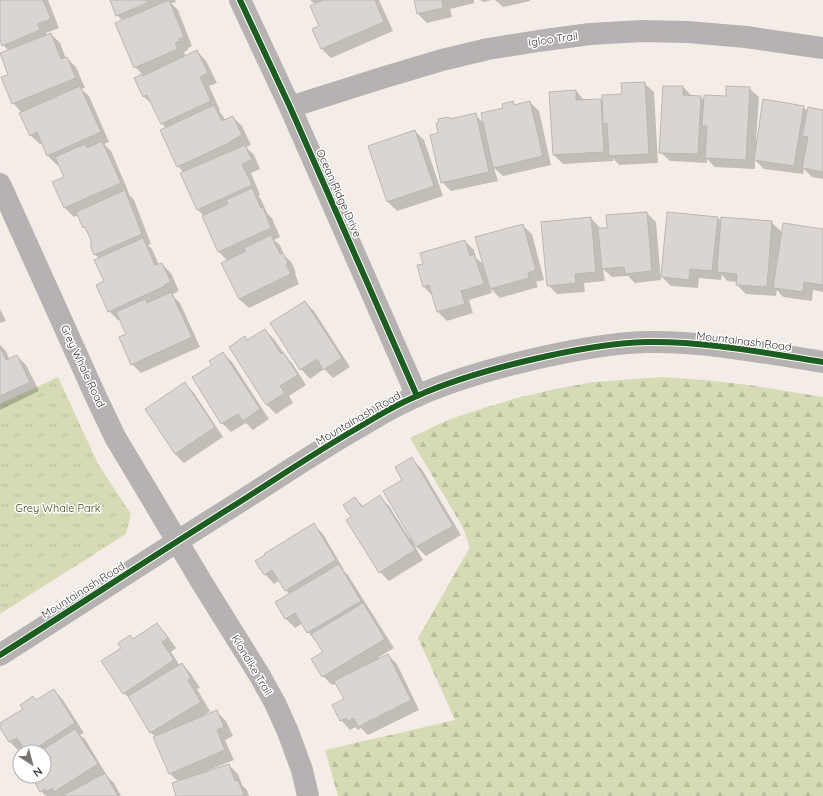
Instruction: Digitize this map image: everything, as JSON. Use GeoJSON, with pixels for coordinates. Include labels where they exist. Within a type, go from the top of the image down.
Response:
{"type":"FeatureCollection","features":[{"type":"Feature","properties":{"kind":"street","name":"Ocean Ridge Drive"},"geometry":{"type":"LineString","coordinates":[[240,0],[290,107],[417,396]]}},
{"type":"Feature","properties":{"kind":"street","name":"Igloo Trail"},"geometry":{"type":"LineString","coordinates":[[290,107],[334,92],[442,60],[538,41],[590,34],[642,31],[688,32],[746,37],[823,48]]}},
{"type":"Feature","properties":{"kind":"street","name":"Grey Whale Road"},"geometry":{"type":"LineString","coordinates":[[0,187],[115,437],[178,541]]}},
{"type":"Feature","properties":{"kind":"street","name":"Mountainash Road"},"geometry":{"type":"LineString","coordinates":[[0,655],[340,438],[417,396],[466,378],[551,355],[615,344],[647,342],[735,348],[823,362]]}},
{"type":"Feature","properties":{"kind":"street","name":"Klondike Trail"},"geometry":{"type":"LineString","coordinates":[[178,541],[275,703],[288,732],[302,770],[308,796]]}},
{"type":"Feature","properties":{"kind":"green space","name":"Grey Whale Park"},"geometry":{"type":"Polygon","coordinates":[[[58,377],[98,464],[131,514],[126,534],[0,614],[0,404],[58,377]]]}},
{"type":"Feature","properties":{"kind":"green space"},"geometry":{"type":"Polygon","coordinates":[[[663,377],[749,385],[823,397],[823,796],[338,796],[325,750],[455,720],[418,638],[470,547],[462,526],[410,438],[441,423],[513,399],[594,382],[663,377]]]}},
{"type":"Feature","properties":{"kind":"building"},"geometry":{"type":"Polygon","coordinates":[[[0,0],[43,0],[51,19],[38,24],[40,30],[2,46],[0,40],[0,0]]]}},
{"type":"Feature","properties":{"kind":"building"},"geometry":{"type":"Polygon","coordinates":[[[110,0],[147,0],[147,3],[116,16],[110,0]]]}},
{"type":"Feature","properties":{"kind":"building"},"geometry":{"type":"Polygon","coordinates":[[[169,0],[184,37],[175,43],[178,49],[134,68],[115,23],[169,0]]]}},
{"type":"Feature","properties":{"kind":"building"},"geometry":{"type":"Polygon","coordinates":[[[323,0],[375,0],[384,22],[321,49],[312,29],[319,26],[310,6],[323,0]]]}},
{"type":"Feature","properties":{"kind":"building"},"geometry":{"type":"Polygon","coordinates":[[[414,0],[442,0],[443,8],[417,14],[414,0]]]}},
{"type":"Feature","properties":{"kind":"building"},"geometry":{"type":"Polygon","coordinates":[[[51,33],[61,59],[67,57],[76,78],[12,104],[1,77],[8,75],[0,53],[51,33]]]}},
{"type":"Feature","properties":{"kind":"building"},"geometry":{"type":"Polygon","coordinates":[[[197,50],[208,73],[200,77],[211,101],[161,124],[147,95],[143,97],[134,78],[142,74],[143,76],[197,50]]]}},
{"type":"Feature","properties":{"kind":"building"},"geometry":{"type":"Polygon","coordinates":[[[645,82],[649,154],[609,156],[607,123],[603,124],[602,95],[622,94],[621,83],[645,82]]]}},
{"type":"Feature","properties":{"kind":"building"},"geometry":{"type":"Polygon","coordinates":[[[80,86],[101,132],[47,156],[37,132],[30,136],[19,113],[80,86]]]}},
{"type":"Feature","properties":{"kind":"building"},"geometry":{"type":"Polygon","coordinates":[[[663,86],[683,86],[683,95],[701,96],[698,154],[659,153],[663,86]]]}},
{"type":"Feature","properties":{"kind":"building"},"geometry":{"type":"Polygon","coordinates":[[[726,86],[750,87],[746,160],[705,158],[707,126],[702,126],[704,95],[726,96],[726,86]]]}},
{"type":"Feature","properties":{"kind":"building"},"geometry":{"type":"Polygon","coordinates":[[[576,90],[576,100],[601,99],[604,152],[553,155],[549,92],[576,90]]]}},
{"type":"Feature","properties":{"kind":"building"},"geometry":{"type":"Polygon","coordinates":[[[763,99],[804,106],[794,166],[754,160],[763,99]]]}},
{"type":"Feature","properties":{"kind":"building"},"geometry":{"type":"Polygon","coordinates":[[[513,101],[514,105],[530,101],[543,156],[493,168],[481,113],[503,108],[502,104],[513,101]]]}},
{"type":"Feature","properties":{"kind":"building"},"geometry":{"type":"Polygon","coordinates":[[[214,105],[222,121],[233,116],[242,135],[231,142],[177,167],[160,130],[214,105]]]}},
{"type":"Feature","properties":{"kind":"building"},"geometry":{"type":"Polygon","coordinates":[[[808,107],[823,110],[823,172],[802,168],[808,137],[802,136],[808,107]]]}},
{"type":"Feature","properties":{"kind":"building"},"geometry":{"type":"Polygon","coordinates":[[[476,113],[489,172],[441,183],[430,135],[438,133],[436,123],[439,122],[438,119],[449,117],[450,119],[476,113]]]}},
{"type":"Feature","properties":{"kind":"building"},"geometry":{"type":"Polygon","coordinates":[[[415,130],[434,186],[387,202],[368,146],[415,130]]]}},
{"type":"Feature","properties":{"kind":"building"},"geometry":{"type":"Polygon","coordinates":[[[102,141],[121,183],[64,208],[52,182],[64,177],[55,157],[85,144],[87,148],[102,141]]]}},
{"type":"Feature","properties":{"kind":"building"},"geometry":{"type":"Polygon","coordinates":[[[245,145],[252,160],[242,164],[252,185],[197,210],[180,173],[245,145]]]}},
{"type":"Feature","properties":{"kind":"building"},"geometry":{"type":"Polygon","coordinates":[[[252,188],[261,208],[263,207],[271,228],[218,252],[202,216],[228,204],[226,200],[252,188]]]}},
{"type":"Feature","properties":{"kind":"building"},"geometry":{"type":"Polygon","coordinates":[[[125,190],[142,234],[94,255],[91,248],[91,240],[85,227],[83,228],[76,212],[125,190]]]}},
{"type":"Feature","properties":{"kind":"building"},"geometry":{"type":"Polygon","coordinates":[[[647,212],[652,271],[625,274],[624,267],[602,269],[598,228],[607,228],[606,215],[647,212]]]}},
{"type":"Feature","properties":{"kind":"building"},"geometry":{"type":"Polygon","coordinates":[[[667,212],[718,217],[712,271],[690,269],[689,280],[661,277],[667,212]]]}},
{"type":"Feature","properties":{"kind":"building"},"geometry":{"type":"Polygon","coordinates":[[[591,217],[596,272],[575,274],[576,283],[547,286],[541,222],[591,217]]]}},
{"type":"Feature","properties":{"kind":"building"},"geometry":{"type":"Polygon","coordinates":[[[721,217],[772,221],[767,287],[736,285],[737,274],[717,272],[721,217]]]}},
{"type":"Feature","properties":{"kind":"building"},"geometry":{"type":"Polygon","coordinates":[[[783,223],[823,229],[823,285],[804,282],[803,292],[773,288],[783,223]]]}},
{"type":"Feature","properties":{"kind":"building"},"geometry":{"type":"Polygon","coordinates":[[[523,224],[536,270],[528,273],[529,278],[490,289],[475,237],[523,224]]]}},
{"type":"Feature","properties":{"kind":"building"},"geometry":{"type":"Polygon","coordinates":[[[271,235],[280,254],[283,253],[291,274],[239,299],[221,263],[246,251],[244,248],[271,235]]]}},
{"type":"Feature","properties":{"kind":"building"},"geometry":{"type":"Polygon","coordinates":[[[143,238],[155,265],[162,263],[171,282],[108,312],[96,285],[104,281],[94,260],[143,238]]]}},
{"type":"Feature","properties":{"kind":"building"},"geometry":{"type":"Polygon","coordinates":[[[465,240],[470,256],[474,254],[484,284],[461,291],[465,304],[437,312],[429,285],[423,287],[417,265],[423,264],[420,253],[465,240]]]}},
{"type":"Feature","properties":{"kind":"building"},"geometry":{"type":"Polygon","coordinates":[[[171,292],[192,337],[131,365],[119,337],[126,334],[116,312],[145,299],[147,303],[171,292]]]}},
{"type":"Feature","properties":{"kind":"building"},"geometry":{"type":"Polygon","coordinates":[[[305,301],[342,358],[323,370],[317,359],[300,370],[270,323],[305,301]]]}},
{"type":"Feature","properties":{"kind":"building"},"geometry":{"type":"Polygon","coordinates":[[[265,329],[281,354],[283,352],[298,375],[280,386],[285,393],[266,405],[229,347],[245,336],[247,340],[265,329]]]}},
{"type":"Feature","properties":{"kind":"building"},"geometry":{"type":"Polygon","coordinates":[[[0,347],[6,360],[17,355],[30,382],[0,396],[0,347]]]}},
{"type":"Feature","properties":{"kind":"building"},"geometry":{"type":"Polygon","coordinates":[[[223,352],[260,409],[243,421],[238,414],[221,424],[192,377],[212,365],[209,361],[223,352]]]}},
{"type":"Feature","properties":{"kind":"building"},"geometry":{"type":"Polygon","coordinates":[[[185,382],[215,427],[175,454],[145,409],[185,382]]]}},
{"type":"Feature","properties":{"kind":"building"},"geometry":{"type":"Polygon","coordinates":[[[412,457],[453,526],[416,547],[383,491],[402,480],[395,467],[412,457]]]}},
{"type":"Feature","properties":{"kind":"building"},"geometry":{"type":"Polygon","coordinates":[[[380,495],[415,550],[379,573],[346,520],[351,517],[343,505],[355,497],[362,507],[380,495]]]}},
{"type":"Feature","properties":{"kind":"building"},"geometry":{"type":"Polygon","coordinates":[[[314,523],[336,560],[285,591],[272,570],[264,575],[255,561],[314,523]]]}},
{"type":"Feature","properties":{"kind":"building"},"geometry":{"type":"Polygon","coordinates":[[[339,564],[361,601],[307,633],[295,613],[285,619],[275,602],[339,564]]]}},
{"type":"Feature","properties":{"kind":"building"},"geometry":{"type":"Polygon","coordinates":[[[363,603],[385,639],[322,677],[311,659],[323,652],[311,634],[363,603]]]}},
{"type":"Feature","properties":{"kind":"building"},"geometry":{"type":"Polygon","coordinates":[[[157,623],[168,638],[162,642],[174,660],[123,694],[101,661],[121,648],[118,643],[130,635],[133,639],[157,623]]]}},
{"type":"Feature","properties":{"kind":"building"},"geometry":{"type":"Polygon","coordinates":[[[388,654],[411,700],[358,727],[354,718],[348,721],[346,718],[340,721],[332,705],[344,699],[334,681],[388,654]]]}},
{"type":"Feature","properties":{"kind":"building"},"geometry":{"type":"Polygon","coordinates":[[[182,663],[191,678],[188,680],[201,702],[150,733],[128,696],[182,663]]]}},
{"type":"Feature","properties":{"kind":"building"},"geometry":{"type":"Polygon","coordinates":[[[54,689],[75,723],[42,744],[21,744],[17,738],[9,742],[0,728],[0,723],[23,709],[20,705],[33,696],[36,700],[54,689]]]}},
{"type":"Feature","properties":{"kind":"building"},"geometry":{"type":"Polygon","coordinates":[[[217,710],[224,727],[217,730],[225,750],[169,774],[153,737],[217,710]]]}},
{"type":"Feature","properties":{"kind":"building"},"geometry":{"type":"Polygon","coordinates":[[[75,729],[98,764],[54,792],[52,788],[46,792],[45,789],[40,792],[36,784],[52,784],[52,744],[75,729]]]}},
{"type":"Feature","properties":{"kind":"building"},"geometry":{"type":"Polygon","coordinates":[[[229,764],[235,781],[238,780],[244,795],[176,796],[172,783],[229,764]]]}},
{"type":"Feature","properties":{"kind":"building"},"geometry":{"type":"Polygon","coordinates":[[[105,773],[118,796],[62,796],[105,773]]]}},
{"type":"Feature","properties":{"kind":"cycle path"},"geometry":{"type":"LineString","coordinates":[[240,0],[290,107],[417,396]]}},
{"type":"Feature","properties":{"kind":"cycle path"},"geometry":{"type":"LineString","coordinates":[[0,655],[330,444],[396,406],[444,385],[487,371],[544,357],[588,348],[647,342],[691,343],[757,351],[823,362]]}}]}
